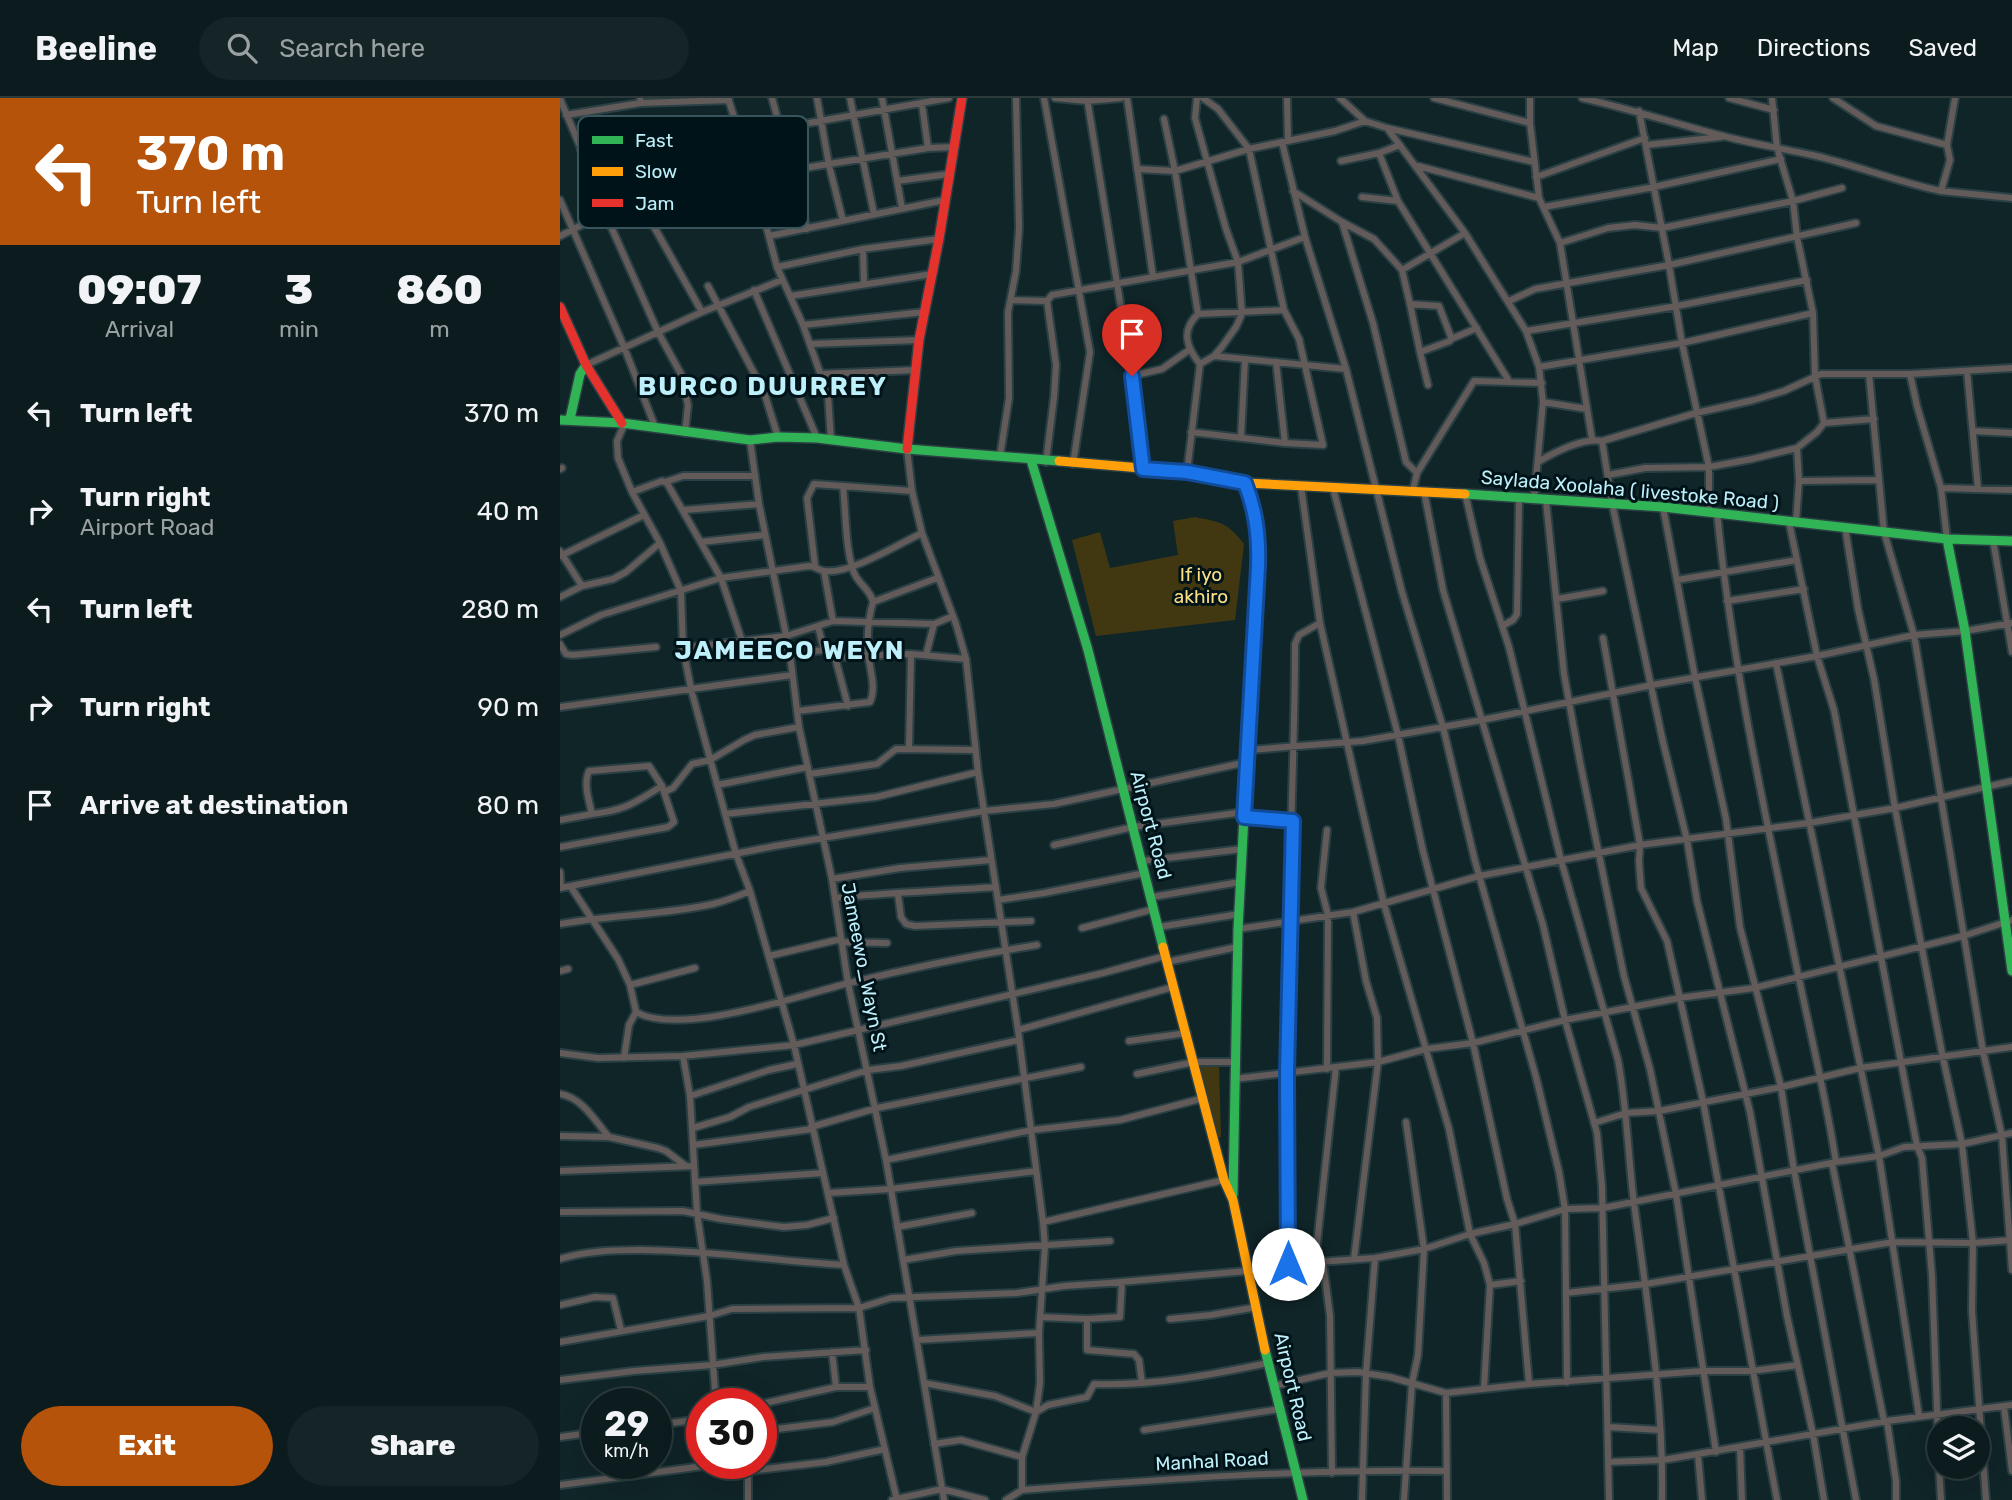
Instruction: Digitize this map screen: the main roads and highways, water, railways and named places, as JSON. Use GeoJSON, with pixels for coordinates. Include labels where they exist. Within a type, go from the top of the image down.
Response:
{"type":"FeatureCollection","features":[{"type":"Feature","properties":{"kind":"main road"},"geometry":{"type":"LineString","coordinates":[[907,449],[919,340],[962,98]]}},
{"type":"Feature","properties":{"kind":"main road"},"geometry":{"type":"LineString","coordinates":[[560,307],[586,365],[623,424]]}},
{"type":"Feature","properties":{"kind":"main road"},"geometry":{"type":"LineString","coordinates":[[565,420],[580,374],[586,365]]}},
{"type":"Feature","properties":{"kind":"main road","name":"Saylada Xoolaha ( livestoke Road )"},"geometry":{"type":"LineString","coordinates":[[565,420],[623,424],[750,440],[778,437],[817,438],[907,449],[1187,472],[1245,483],[1413,490],[1546,501],[1612,503],[1713,511],[1947,539],[2012,541]]}},
{"type":"Feature","properties":{"kind":"main road","name":"Airport Road"},"geometry":{"type":"LineString","coordinates":[[1031,460],[1088,650],[1173,987],[1224,1180],[1233,1200]]}},
{"type":"Feature","properties":{"kind":"main road","name":"Airport Road"},"geometry":{"type":"LineString","coordinates":[[1245,483],[1255,511],[1259,534],[1238,914],[1233,1200],[1268,1363],[1303,1500]]}},
{"type":"Feature","properties":{"kind":"main road"},"geometry":{"type":"LineString","coordinates":[[1947,539],[1965,631],[2008,921],[2012,971]]}},
{"type":"Feature","properties":{"kind":"district","name":"BURCO DUURREY"},"geometry":{"type":"Point","coordinates":[763,386]}},
{"type":"Feature","properties":{"kind":"district","name":"JAMEECO WEYN"},"geometry":{"type":"Point","coordinates":[790,650]}},
{"type":"Feature","properties":{"kind":"park label","name":"If iyo akhiro"},"geometry":{"type":"Point","coordinates":[1201,585]}}]}
